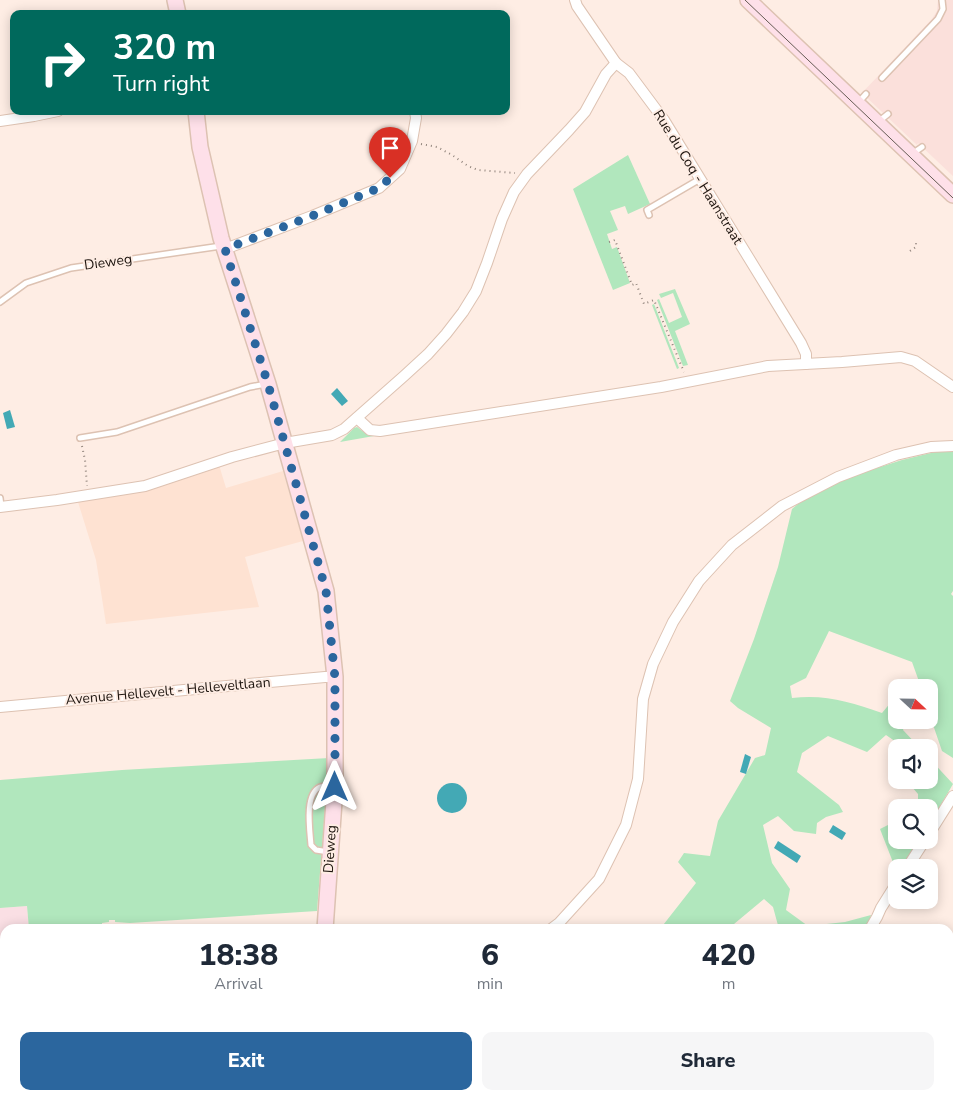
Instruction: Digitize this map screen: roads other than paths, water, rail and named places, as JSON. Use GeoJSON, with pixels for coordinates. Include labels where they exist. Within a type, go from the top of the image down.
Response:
{"type":"FeatureCollection","features":[{"type":"Feature","properties":{"kind":"street","name":"Rue du Coq - Haanstraat"},"geometry":{"type":"LineString","coordinates":[[575,0],[582,14],[616,63],[629,73],[664,120],[801,343],[806,354],[806,364]]}},
{"type":"Feature","properties":{"kind":"street"},"geometry":{"type":"LineString","coordinates":[[748,0],[862,99],[917,151],[953,195]]}},
{"type":"Feature","properties":{"kind":"street"},"geometry":{"type":"LineString","coordinates":[[0,504],[88,496],[145,486],[232,456],[285,443],[332,435],[344,429],[428,354],[463,312],[476,291],[502,219],[514,192],[527,174],[585,112],[606,74],[616,63]]}},
{"type":"Feature","properties":{"kind":"street"},"geometry":{"type":"LineString","coordinates":[[0,121],[39,115]]}},
{"type":"Feature","properties":{"kind":"street","name":"Dieweg"},"geometry":{"type":"LineString","coordinates":[[196,115],[200,147],[224,247],[268,384],[326,591],[335,678],[335,787],[325,924]]}},
{"type":"Feature","properties":{"kind":"street"},"geometry":{"type":"LineString","coordinates":[[224,247],[312,216],[379,188],[400,169],[412,141],[416,115]]}},
{"type":"Feature","properties":{"kind":"street"},"geometry":{"type":"LineString","coordinates":[[357,418],[370,430],[380,431],[662,387],[768,366],[901,357],[915,361],[953,387]]}},
{"type":"Feature","properties":{"kind":"street"},"geometry":{"type":"LineString","coordinates":[[559,924],[599,879],[626,825],[638,779],[643,699],[650,673],[673,622],[699,581],[732,546],[782,506],[838,477],[896,455],[931,447],[953,446]]}},
{"type":"Feature","properties":{"kind":"street","name":"Avenue Hellevelt - Helleveltlaan"},"geometry":{"type":"LineString","coordinates":[[0,707],[325,677],[335,678]]}},
{"type":"Feature","properties":{"kind":"street"},"geometry":{"type":"LineString","coordinates":[[938,820],[953,796]]}},
{"type":"Feature","properties":{"kind":"street"},"geometry":{"type":"LineString","coordinates":[[873,924],[888,897]]}},
{"type":"Feature","properties":{"kind":"lane"},"geometry":{"type":"LineString","coordinates":[[882,78],[938,19],[943,8],[942,0]]}},
{"type":"Feature","properties":{"kind":"lane"},"geometry":{"type":"LineString","coordinates":[[649,215],[647,210],[700,179]]}},
{"type":"Feature","properties":{"kind":"lane","name":"Dieweg"},"geometry":{"type":"LineString","coordinates":[[0,302],[26,283],[71,268],[224,247]]}},
{"type":"Feature","properties":{"kind":"lane"},"geometry":{"type":"LineString","coordinates":[[80,438],[117,432],[250,387],[268,384]]}},
{"type":"Feature","properties":{"kind":"lane"},"geometry":{"type":"LineString","coordinates":[[330,852],[316,850],[310,845],[309,808],[314,792],[320,787],[335,787]]}},
{"type":"Feature","properties":{"kind":"water"},"geometry":{"type":"Polygon","coordinates":[[[337,388],[348,401],[342,406],[331,394],[337,388]]]}},
{"type":"Feature","properties":{"kind":"water"},"geometry":{"type":"Polygon","coordinates":[[[10,410],[15,427],[7,429],[3,413],[10,410]]]}},
{"type":"Feature","properties":{"kind":"water"},"geometry":{"type":"Polygon","coordinates":[[[745,754],[751,757],[746,774],[740,772],[745,754]]]}},
{"type":"Feature","properties":{"kind":"water"},"geometry":{"type":"Polygon","coordinates":[[[452,783],[463,787],[467,798],[463,809],[452,813],[441,809],[437,798],[441,787],[452,783]]]}},
{"type":"Feature","properties":{"kind":"water"},"geometry":{"type":"Polygon","coordinates":[[[833,825],[846,833],[842,840],[829,832],[833,825]]]}},
{"type":"Feature","properties":{"kind":"water"},"geometry":{"type":"Polygon","coordinates":[[[778,841],[801,856],[797,863],[774,848],[778,841]]]}},
{"type":"Feature","properties":{"kind":"tram line"},"geometry":{"type":"LineString","coordinates":[[745,0],[953,198]]}}]}
